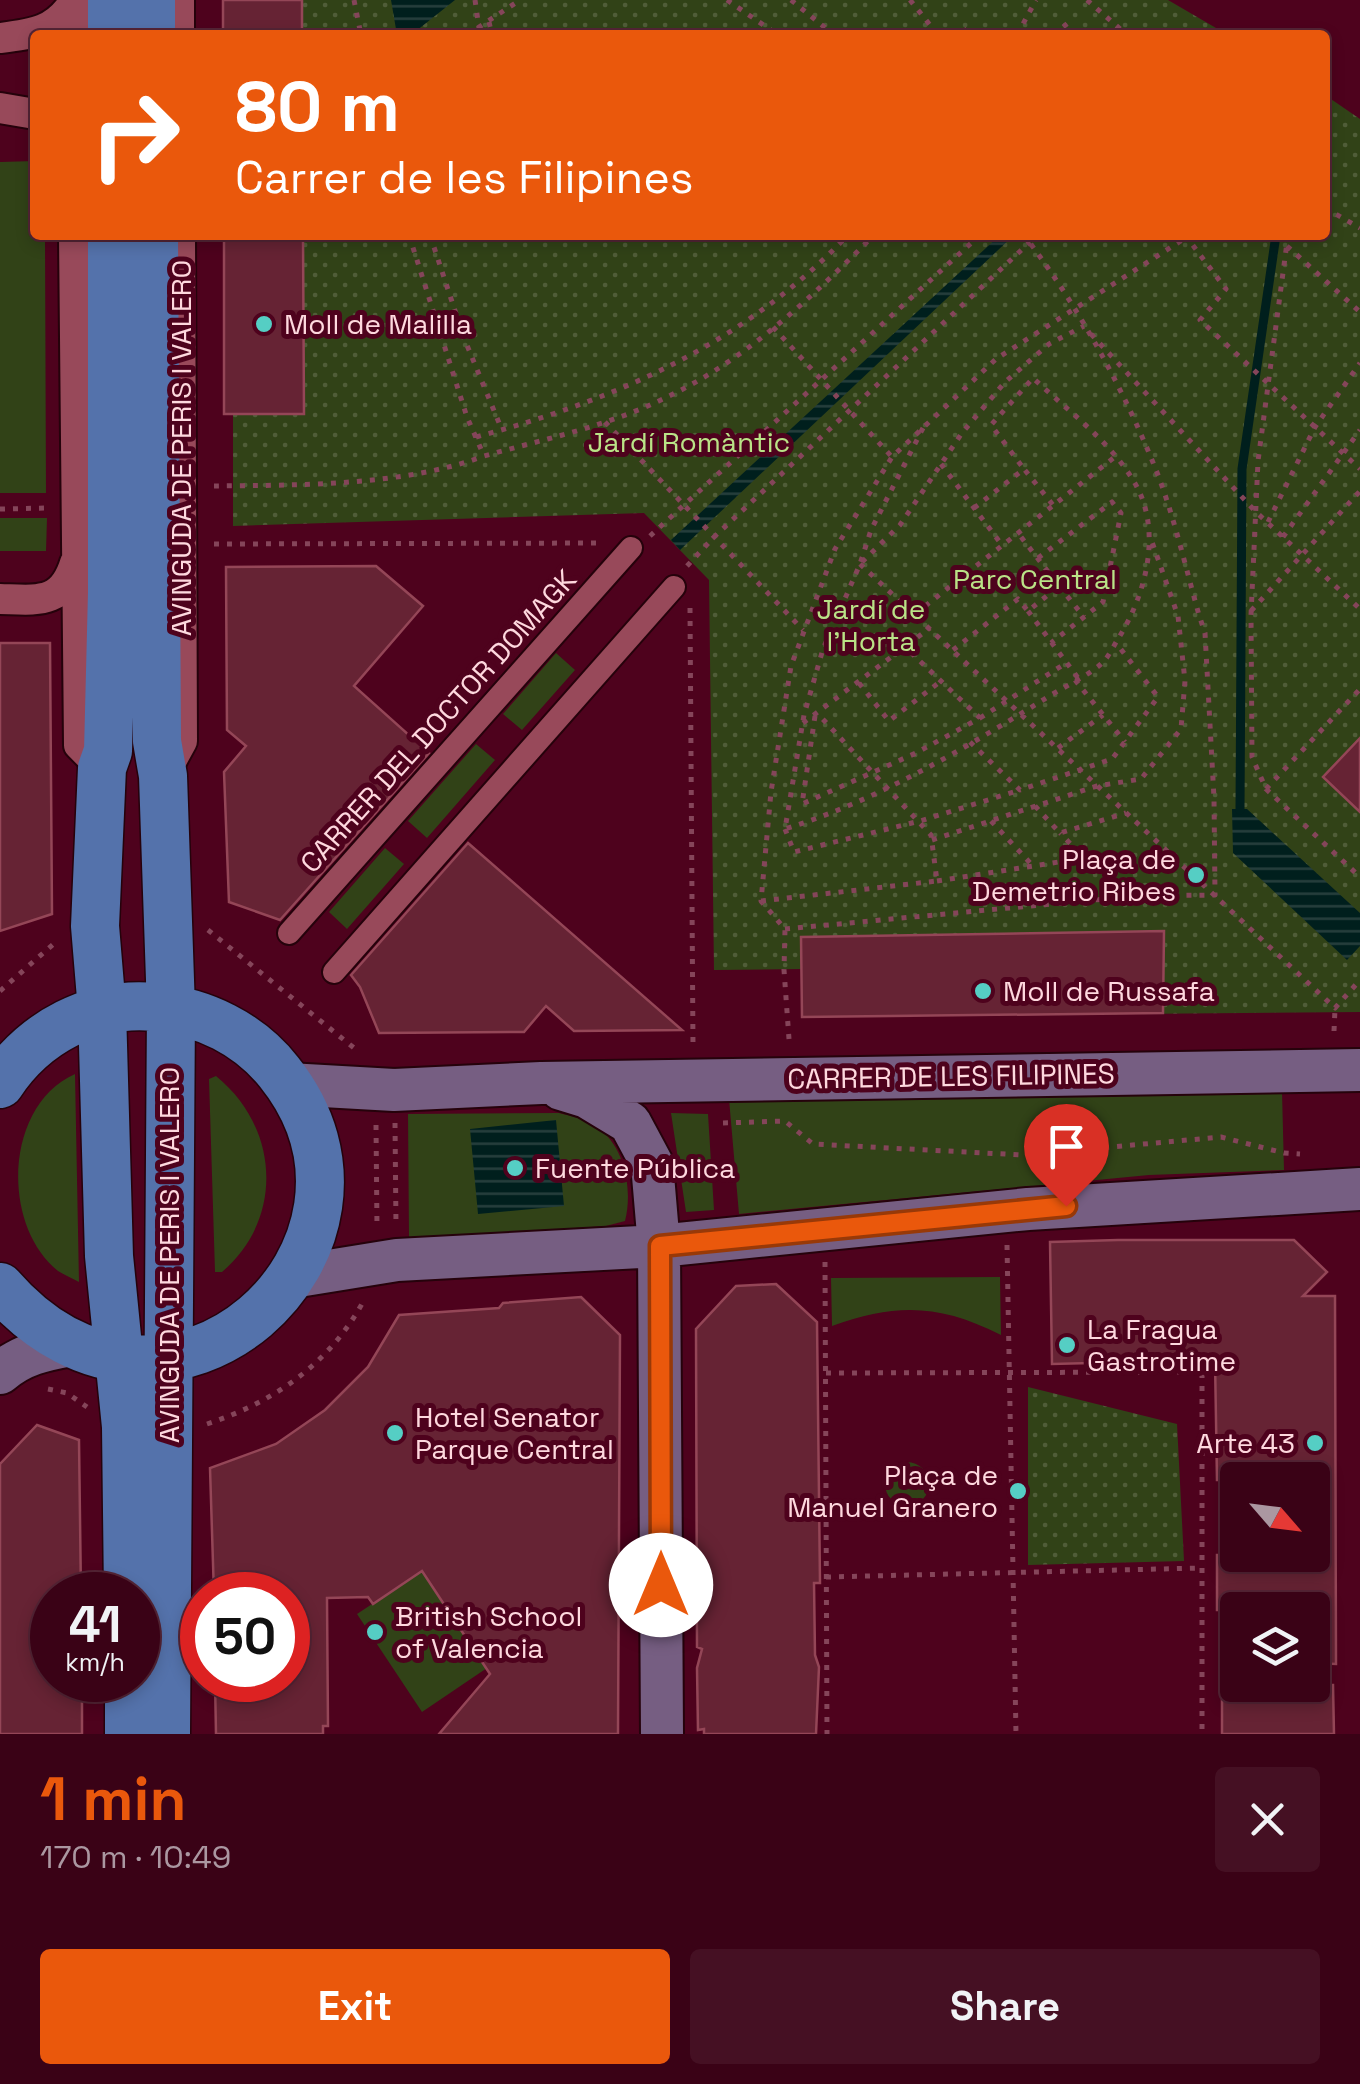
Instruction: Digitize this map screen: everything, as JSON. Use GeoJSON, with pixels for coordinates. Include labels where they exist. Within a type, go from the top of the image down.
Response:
{"type":"FeatureCollection","features":[{"type":"Feature","properties":{"kind":"main road"},"geometry":{"type":"LineString","coordinates":[[112,0],[112,30]]}},
{"type":"Feature","properties":{"kind":"main road"},"geometry":{"type":"LineString","coordinates":[[151,0],[152,30]]}},
{"type":"Feature","properties":{"kind":"main road","name":"AVINGUDA DE PERIS I VALERO"},"geometry":{"type":"LineString","coordinates":[[112,240],[135,592],[163,776],[171,1009],[166,1734]]}},
{"type":"Feature","properties":{"kind":"main road","name":"AVINGUDA DE PERIS I VALERO"},"geometry":{"type":"LineString","coordinates":[[128,1572],[126,1426],[110,1256],[102,1010],[95,926],[102,768],[135,592],[154,240]]}},
{"type":"Feature","properties":{"kind":"main road"},"geometry":{"type":"LineString","coordinates":[[0,1288],[44,1330],[71,1345],[118,1358],[170,1358],[194,1352],[239,1331],[259,1316],[292,1277],[307,1247],[316,1214],[319,1180],[315,1146],[288,1084],[249,1042],[212,1021],[171,1009],[136,1006],[102,1010],[68,1023],[36,1042],[4,1076]]}},
{"type":"Feature","properties":{"kind":"main road","name":"CARRER DE LES FILIPINES"},"geometry":{"type":"LineString","coordinates":[[288,1084],[394,1090],[541,1083],[1360,1070]]}},
{"type":"Feature","properties":{"kind":"main road","name":"CARRER DE LES FILIPINES"},"geometry":{"type":"LineString","coordinates":[[541,1083],[587,1097],[630,1123],[652,1164],[660,1246],[662,1734]]}},
{"type":"Feature","properties":{"kind":"main road"},"geometry":{"type":"LineString","coordinates":[[292,1277],[397,1260],[660,1246],[1028,1208],[1360,1188]]}},
{"type":"Feature","properties":{"kind":"main road"},"geometry":{"type":"LineString","coordinates":[[0,1373],[14,1361],[38,1351],[71,1345]]}},
{"type":"Feature","properties":{"kind":"main road"},"geometry":{"type":"LineString","coordinates":[[129,1702],[129,1734]]}},
{"type":"Feature","properties":{"kind":"street"},"geometry":{"type":"LineString","coordinates":[[77,0],[80,30]]}},
{"type":"Feature","properties":{"kind":"street"},"geometry":{"type":"LineString","coordinates":[[44,30],[58,22],[77,0]]}},
{"type":"Feature","properties":{"kind":"street"},"geometry":{"type":"LineString","coordinates":[[179,0],[180,30]]}},
{"type":"Feature","properties":{"kind":"street"},"geometry":{"type":"LineString","coordinates":[[0,40],[30,35]]}},
{"type":"Feature","properties":{"kind":"street"},"geometry":{"type":"LineString","coordinates":[[0,40],[30,45]]}},
{"type":"Feature","properties":{"kind":"street"},"geometry":{"type":"LineString","coordinates":[[0,104],[30,96]]}},
{"type":"Feature","properties":{"kind":"street"},"geometry":{"type":"LineString","coordinates":[[0,104],[30,113]]}},
{"type":"Feature","properties":{"kind":"street"},"geometry":{"type":"LineString","coordinates":[[74,240],[78,745],[102,768]]}},
{"type":"Feature","properties":{"kind":"street","name":"AVINGUDA DE PERIS I VALERO"},"geometry":{"type":"LineString","coordinates":[[163,776],[182,740],[180,240]]}},
{"type":"Feature","properties":{"kind":"street","name":"CARRER DEL DOCTOR DOMAGK"},"geometry":{"type":"LineString","coordinates":[[289,933],[631,548]]}},
{"type":"Feature","properties":{"kind":"street"},"geometry":{"type":"LineString","coordinates":[[0,599],[44,600],[56,594],[69,580],[76,560]]}},
{"type":"Feature","properties":{"kind":"street"},"geometry":{"type":"LineString","coordinates":[[334,972],[674,586]]}},
{"type":"Feature","properties":{"kind":"path"},"geometry":{"type":"LineString","coordinates":[[354,0],[360,30]]}},
{"type":"Feature","properties":{"kind":"path"},"geometry":{"type":"LineString","coordinates":[[475,0],[480,28]]}},
{"type":"Feature","properties":{"kind":"path"},"geometry":{"type":"LineString","coordinates":[[477,30],[520,0]]}},
{"type":"Feature","properties":{"kind":"path"},"geometry":{"type":"LineString","coordinates":[[727,0],[771,30]]}},
{"type":"Feature","properties":{"kind":"path"},"geometry":{"type":"LineString","coordinates":[[792,0],[828,30]]}},
{"type":"Feature","properties":{"kind":"path"},"geometry":{"type":"LineString","coordinates":[[910,0],[934,30]]}},
{"type":"Feature","properties":{"kind":"path"},"geometry":{"type":"LineString","coordinates":[[1019,30],[1036,0]]}},
{"type":"Feature","properties":{"kind":"path"},"geometry":{"type":"LineString","coordinates":[[1087,0],[1121,30]]}},
{"type":"Feature","properties":{"kind":"path"},"geometry":{"type":"LineString","coordinates":[[489,22],[491,30]]}},
{"type":"Feature","properties":{"kind":"path"},"geometry":{"type":"LineString","coordinates":[[1059,30],[1068,23]]}},
{"type":"Feature","properties":{"kind":"path"},"geometry":{"type":"LineString","coordinates":[[1330,211],[1360,228]]}},
{"type":"Feature","properties":{"kind":"path"},"geometry":{"type":"LineString","coordinates":[[411,240],[466,417],[484,456]]}},
{"type":"Feature","properties":{"kind":"path"},"geometry":{"type":"LineString","coordinates":[[432,240],[464,338],[502,430]]}},
{"type":"Feature","properties":{"kind":"path"},"geometry":{"type":"LineString","coordinates":[[476,436],[608,395],[668,369],[772,304],[842,240]]}},
{"type":"Feature","properties":{"kind":"path"},"geometry":{"type":"LineString","coordinates":[[214,486],[369,479],[452,468],[606,422],[663,400],[709,376],[773,328],[869,240]]}},
{"type":"Feature","properties":{"kind":"path"},"geometry":{"type":"LineString","coordinates":[[631,548],[686,507],[975,240]]}},
{"type":"Feature","properties":{"kind":"path"},"geometry":{"type":"LineString","coordinates":[[789,1039],[785,929],[760,901],[790,666],[835,549],[892,457],[996,359],[1181,240]]}},
{"type":"Feature","properties":{"kind":"path"},"geometry":{"type":"LineString","coordinates":[[1190,240],[1226,290],[1200,320],[1360,469]]}},
{"type":"Feature","properties":{"kind":"path"},"geometry":{"type":"LineString","coordinates":[[1288,240],[1258,461],[1251,612],[1252,758],[1266,789],[1360,877]]}},
{"type":"Feature","properties":{"kind":"path"},"geometry":{"type":"LineString","coordinates":[[674,586],[691,560],[714,537],[1030,242],[1122,394],[1159,478],[1205,633],[1215,895]]}},
{"type":"Feature","properties":{"kind":"path"},"geometry":{"type":"LineString","coordinates":[[1287,246],[1360,312]]}},
{"type":"Feature","properties":{"kind":"path"},"geometry":{"type":"LineString","coordinates":[[860,564],[900,525],[940,464],[1006,382],[1049,344],[1082,325]]}},
{"type":"Feature","properties":{"kind":"path"},"geometry":{"type":"LineString","coordinates":[[1082,325],[1255,511],[1360,608]]}},
{"type":"Feature","properties":{"kind":"path"},"geometry":{"type":"LineString","coordinates":[[773,328],[892,457]]}},
{"type":"Feature","properties":{"kind":"path"},"geometry":{"type":"LineString","coordinates":[[1268,522],[1315,427],[1360,363]]}},
{"type":"Feature","properties":{"kind":"path"},"geometry":{"type":"LineString","coordinates":[[932,840],[1097,786],[1141,779],[1181,729],[1185,681],[1178,616],[1138,490],[1116,456],[1033,378],[991,425],[1052,505]]}},
{"type":"Feature","properties":{"kind":"path"},"geometry":{"type":"LineString","coordinates":[[606,422],[803,630]]}},
{"type":"Feature","properties":{"kind":"path"},"geometry":{"type":"LineString","coordinates":[[923,428],[871,530],[823,650],[803,724],[786,829],[794,852],[920,820],[1112,759],[1158,697],[1116,642]]}},
{"type":"Feature","properties":{"kind":"path"},"geometry":{"type":"LineString","coordinates":[[1283,537],[1360,430]]}},
{"type":"Feature","properties":{"kind":"path"},"geometry":{"type":"LineString","coordinates":[[915,614],[1116,456]]}},
{"type":"Feature","properties":{"kind":"path"},"geometry":{"type":"LineString","coordinates":[[940,464],[1002,545]]}},
{"type":"Feature","properties":{"kind":"path"},"geometry":{"type":"LineString","coordinates":[[974,508],[1024,469]]}},
{"type":"Feature","properties":{"kind":"path"},"geometry":{"type":"LineString","coordinates":[[1251,612],[1360,491]]}},
{"type":"Feature","properties":{"kind":"path"},"geometry":{"type":"LineString","coordinates":[[1038,558],[1112,502],[1122,514],[1103,602],[1051,643]]}},
{"type":"Feature","properties":{"kind":"path"},"geometry":{"type":"LineString","coordinates":[[0,509],[52,508]]}},
{"type":"Feature","properties":{"kind":"path"},"geometry":{"type":"LineString","coordinates":[[1018,533],[1084,617]]}},
{"type":"Feature","properties":{"kind":"path"},"geometry":{"type":"LineString","coordinates":[[786,829],[820,819],[889,788],[1103,663],[1129,621],[1146,574],[1150,536]]}},
{"type":"Feature","properties":{"kind":"path"},"geometry":{"type":"LineString","coordinates":[[860,564],[1335,1008]]}},
{"type":"Feature","properties":{"kind":"path"},"geometry":{"type":"LineString","coordinates":[[1028,611],[1059,586]]}},
{"type":"Feature","properties":{"kind":"path"},"geometry":{"type":"LineString","coordinates":[[953,650],[1018,599],[1125,742]]}},
{"type":"Feature","properties":{"kind":"path"},"geometry":{"type":"LineString","coordinates":[[803,724],[930,628]]}},
{"type":"Feature","properties":{"kind":"path"},"geometry":{"type":"LineString","coordinates":[[905,647],[980,718]]}},
{"type":"Feature","properties":{"kind":"path"},"geometry":{"type":"LineString","coordinates":[[817,715],[802,804],[980,718],[1066,663]]}},
{"type":"Feature","properties":{"kind":"path"},"geometry":{"type":"LineString","coordinates":[[859,683],[889,721],[941,681]]}},
{"type":"Feature","properties":{"kind":"path"},"geometry":{"type":"LineString","coordinates":[[1266,789],[1360,689]]}},
{"type":"Feature","properties":{"kind":"path"},"geometry":{"type":"LineString","coordinates":[[817,715],[920,820],[932,840],[937,881]]}},
{"type":"Feature","properties":{"kind":"path"},"geometry":{"type":"LineString","coordinates":[[1058,748],[1103,715]]}},
{"type":"Feature","properties":{"kind":"path"},"geometry":{"type":"LineString","coordinates":[[970,742],[1020,790]]}},
{"type":"Feature","properties":{"kind":"path"},"geometry":{"type":"LineString","coordinates":[[760,901],[937,881],[1084,858],[1035,806]]}},
{"type":"Feature","properties":{"kind":"path"},"geometry":{"type":"LineString","coordinates":[[1060,833],[1126,812]]}},
{"type":"Feature","properties":{"kind":"path"},"geometry":{"type":"LineString","coordinates":[[990,820],[1033,866]]}},
{"type":"Feature","properties":{"kind":"path"},"geometry":{"type":"LineString","coordinates":[[785,929],[1137,896],[1215,895]]}},
{"type":"Feature","properties":{"kind":"path"},"geometry":{"type":"LineString","coordinates":[[204,928],[297,1003]]}},
{"type":"Feature","properties":{"kind":"path"},"geometry":{"type":"LineString","coordinates":[[0,991],[63,936]]}},
{"type":"Feature","properties":{"kind":"path"},"geometry":{"type":"LineString","coordinates":[[1334,1031],[1335,1008],[1360,980]]}},
{"type":"Feature","properties":{"kind":"path"},"geometry":{"type":"LineString","coordinates":[[395,1115],[396,1239]]}},
{"type":"Feature","properties":{"kind":"path"},"geometry":{"type":"LineString","coordinates":[[723,1122],[785,1120],[813,1144],[1024,1155],[1220,1137],[1300,1154]]}},
{"type":"Feature","properties":{"kind":"path"},"geometry":{"type":"LineString","coordinates":[[1007,1246],[1016,1734]]}},
{"type":"Feature","properties":{"kind":"path"},"geometry":{"type":"LineString","coordinates":[[825,1258],[827,1734]]}},
{"type":"Feature","properties":{"kind":"path"},"geometry":{"type":"LineString","coordinates":[[826,1373],[1202,1372],[1202,1734]]}},
{"type":"Feature","properties":{"kind":"path"},"geometry":{"type":"LineString","coordinates":[[826,1577],[1202,1568]]}},
{"type":"Feature","properties":{"kind":"green space"},"geometry":{"type":"Polygon","coordinates":[[[223,0],[1168,0],[1219,30],[223,30],[223,0]]]}},
{"type":"Feature","properties":{"kind":"green space","name":"Parc Central"},"geometry":{"type":"Polygon","coordinates":[[[1330,98],[1360,119],[1360,1012],[802,1017],[802,969],[714,970],[709,580],[644,513],[233,526],[233,415],[224,414],[224,240],[1330,240],[1330,98]]]}},
{"type":"Feature","properties":{"kind":"green space"},"geometry":{"type":"Polygon","coordinates":[[[30,161],[30,240],[45,240],[46,493],[0,493],[0,162],[30,161]]]}},
{"type":"Feature","properties":{"kind":"green space"},"geometry":{"type":"Polygon","coordinates":[[[0,518],[47,518],[46,551],[0,551],[0,518]]]}},
{"type":"Feature","properties":{"kind":"green space"},"geometry":{"type":"Polygon","coordinates":[[[556,653],[575,670],[522,730],[503,714],[556,653]]]}},
{"type":"Feature","properties":{"kind":"green space"},"geometry":{"type":"Polygon","coordinates":[[[476,744],[495,760],[427,838],[408,821],[476,744]]]}},
{"type":"Feature","properties":{"kind":"green space"},"geometry":{"type":"Polygon","coordinates":[[[385,848],[404,864],[347,929],[329,912],[385,848]]]}},
{"type":"Feature","properties":{"kind":"green space"},"geometry":{"type":"Polygon","coordinates":[[[75,1074],[79,1282],[58,1271],[39,1250],[26,1225],[19,1196],[18,1166],[35,1111],[52,1089],[75,1074]]]}},
{"type":"Feature","properties":{"kind":"green space"},"geometry":{"type":"Polygon","coordinates":[[[216,1076],[237,1097],[252,1121],[262,1146],[266,1173],[264,1200],[256,1226],[242,1250],[222,1272],[215,1272],[209,1079],[216,1076]]]}},
{"type":"Feature","properties":{"kind":"green space"},"geometry":{"type":"Polygon","coordinates":[[[1282,1091],[1284,1170],[1149,1175],[739,1214],[729,1099],[1282,1091]]]}},
{"type":"Feature","properties":{"kind":"green space"},"geometry":{"type":"Polygon","coordinates":[[[559,1113],[593,1124],[614,1145],[627,1183],[625,1221],[606,1226],[409,1239],[408,1114],[559,1113]]]}},
{"type":"Feature","properties":{"kind":"green space"},"geometry":{"type":"Polygon","coordinates":[[[671,1113],[708,1114],[714,1210],[686,1212],[671,1113]]]}},
{"type":"Feature","properties":{"kind":"green space"},"geometry":{"type":"Polygon","coordinates":[[[1000,1277],[1001,1335],[958,1317],[918,1310],[877,1313],[832,1326],[831,1278],[1000,1277]]]}},
{"type":"Feature","properties":{"kind":"green space"},"geometry":{"type":"Polygon","coordinates":[[[1028,1387],[1177,1424],[1184,1561],[1028,1565],[1028,1387]]]}},
{"type":"Feature","properties":{"kind":"green space"},"geometry":{"type":"Polygon","coordinates":[[[907,1462],[922,1469],[929,1484],[922,1499],[907,1506],[892,1499],[885,1484],[892,1469],[907,1462]]]}},
{"type":"Feature","properties":{"kind":"green space"},"geometry":{"type":"Polygon","coordinates":[[[422,1571],[487,1668],[422,1712],[357,1614],[422,1571]]]}},
{"type":"Feature","properties":{"kind":"water"},"geometry":{"type":"Polygon","coordinates":[[[391,0],[455,0],[417,30],[396,30],[391,0]]]}},
{"type":"Feature","properties":{"kind":"water"},"geometry":{"type":"Polygon","coordinates":[[[995,240],[1009,240],[680,550],[671,540],[995,240]]]}},
{"type":"Feature","properties":{"kind":"water"},"geometry":{"type":"Polygon","coordinates":[[[1232,809],[1247,809],[1360,913],[1360,946],[1347,960],[1233,853],[1232,809]]]}},
{"type":"Feature","properties":{"kind":"water"},"geometry":{"type":"Polygon","coordinates":[[[556,1120],[564,1206],[478,1214],[470,1129],[556,1120]]]}},
{"type":"Feature","properties":{"kind":"building"},"geometry":{"type":"Polygon","coordinates":[[[223,0],[302,0],[302,30],[223,30],[223,0]]]}},
{"type":"Feature","properties":{"kind":"building","name":"Moll de Malilla"},"geometry":{"type":"Polygon","coordinates":[[[224,240],[303,240],[304,414],[224,414],[224,240]]]}},
{"type":"Feature","properties":{"kind":"building"},"geometry":{"type":"Polygon","coordinates":[[[376,566],[423,606],[354,686],[429,753],[280,920],[229,902],[224,772],[246,746],[227,730],[226,567],[376,566]]]}},
{"type":"Feature","properties":{"kind":"building"},"geometry":{"type":"Polygon","coordinates":[[[0,643],[50,643],[52,914],[0,931],[0,643]]]}},
{"type":"Feature","properties":{"kind":"building"},"geometry":{"type":"Polygon","coordinates":[[[1360,738],[1360,812],[1323,777],[1360,738]]]}},
{"type":"Feature","properties":{"kind":"building"},"geometry":{"type":"Polygon","coordinates":[[[468,843],[682,1030],[574,1031],[546,1006],[524,1032],[379,1033],[351,975],[468,843]]]}},
{"type":"Feature","properties":{"kind":"building","name":"Moll de Russafa"},"geometry":{"type":"Polygon","coordinates":[[[1164,931],[1163,1013],[802,1017],[801,937],[1164,931]]]}},
{"type":"Feature","properties":{"kind":"building"},"geometry":{"type":"Polygon","coordinates":[[[1294,1240],[1327,1272],[1303,1296],[1335,1296],[1336,1664],[1330,1664],[1330,1592],[1220,1592],[1217,1610],[1217,1555],[1220,1572],[1330,1572],[1330,1462],[1220,1462],[1217,1480],[1215,1360],[1052,1364],[1050,1242],[1294,1240]]]}},
{"type":"Feature","properties":{"kind":"building"},"geometry":{"type":"Polygon","coordinates":[[[776,1284],[817,1322],[820,1583],[814,1583],[815,1655],[819,1667],[816,1734],[704,1734],[704,1729],[698,1730],[697,1668],[702,1649],[697,1647],[696,1329],[736,1286],[776,1284]]]}},
{"type":"Feature","properties":{"kind":"building"},"geometry":{"type":"Polygon","coordinates":[[[581,1297],[620,1335],[618,1734],[439,1734],[490,1674],[422,1571],[373,1604],[368,1597],[327,1598],[328,1726],[323,1726],[323,1734],[216,1734],[215,1702],[310,1702],[310,1572],[213,1572],[210,1468],[276,1444],[325,1410],[368,1367],[399,1315],[499,1308],[503,1303],[581,1297]]]}},
{"type":"Feature","properties":{"kind":"building"},"geometry":{"type":"Polygon","coordinates":[[[37,1425],[79,1440],[81,1572],[30,1572],[30,1702],[82,1702],[82,1734],[0,1734],[0,1464],[37,1425]]]}},
{"type":"Feature","properties":{"kind":"building"},"geometry":{"type":"Polygon","coordinates":[[[1333,1685],[1334,1734],[1222,1734],[1222,1702],[1330,1702],[1333,1685]]]}},
{"type":"Feature","properties":{"kind":"waterway"},"geometry":{"type":"LineString","coordinates":[[1240,810],[1242,469],[1275,240]]}},
{"type":"Feature","properties":{"kind":"place","name":"Moll de Malilla"},"geometry":{"type":"Point","coordinates":[264,324]}},
{"type":"Feature","properties":{"kind":"place","name":"Plaça de Demetrio Ribes"},"geometry":{"type":"Point","coordinates":[1196,875]}},
{"type":"Feature","properties":{"kind":"place","name":"Moll de Russafa"},"geometry":{"type":"Point","coordinates":[983,991]}},
{"type":"Feature","properties":{"kind":"place","name":"Fuente Pública"},"geometry":{"type":"Point","coordinates":[515,1168]}},
{"type":"Feature","properties":{"kind":"place","name":"La Fragua Gastrotime"},"geometry":{"type":"Point","coordinates":[1067,1345]}},
{"type":"Feature","properties":{"kind":"place","name":"Hotel Senator Parque Central"},"geometry":{"type":"Point","coordinates":[395,1433]}},
{"type":"Feature","properties":{"kind":"place","name":"Arte 43"},"geometry":{"type":"Point","coordinates":[1315,1443]}},
{"type":"Feature","properties":{"kind":"place","name":"Plaça de Manuel Granero"},"geometry":{"type":"Point","coordinates":[1018,1491]}},
{"type":"Feature","properties":{"kind":"place","name":"British School of Valencia"},"geometry":{"type":"Point","coordinates":[375,1632]}},
{"type":"Feature","properties":{"kind":"route"},"geometry":{"type":"LineString","coordinates":[[661,1585],[660,1246],[1066,1206]]}},
{"type":"Feature","properties":{"kind":"park label","name":"Jardí Romàntic"},"geometry":{"type":"Point","coordinates":[689,442]}},
{"type":"Feature","properties":{"kind":"park label","name":"Jardí de l'Horta"},"geometry":{"type":"Point","coordinates":[871,625]}}]}
